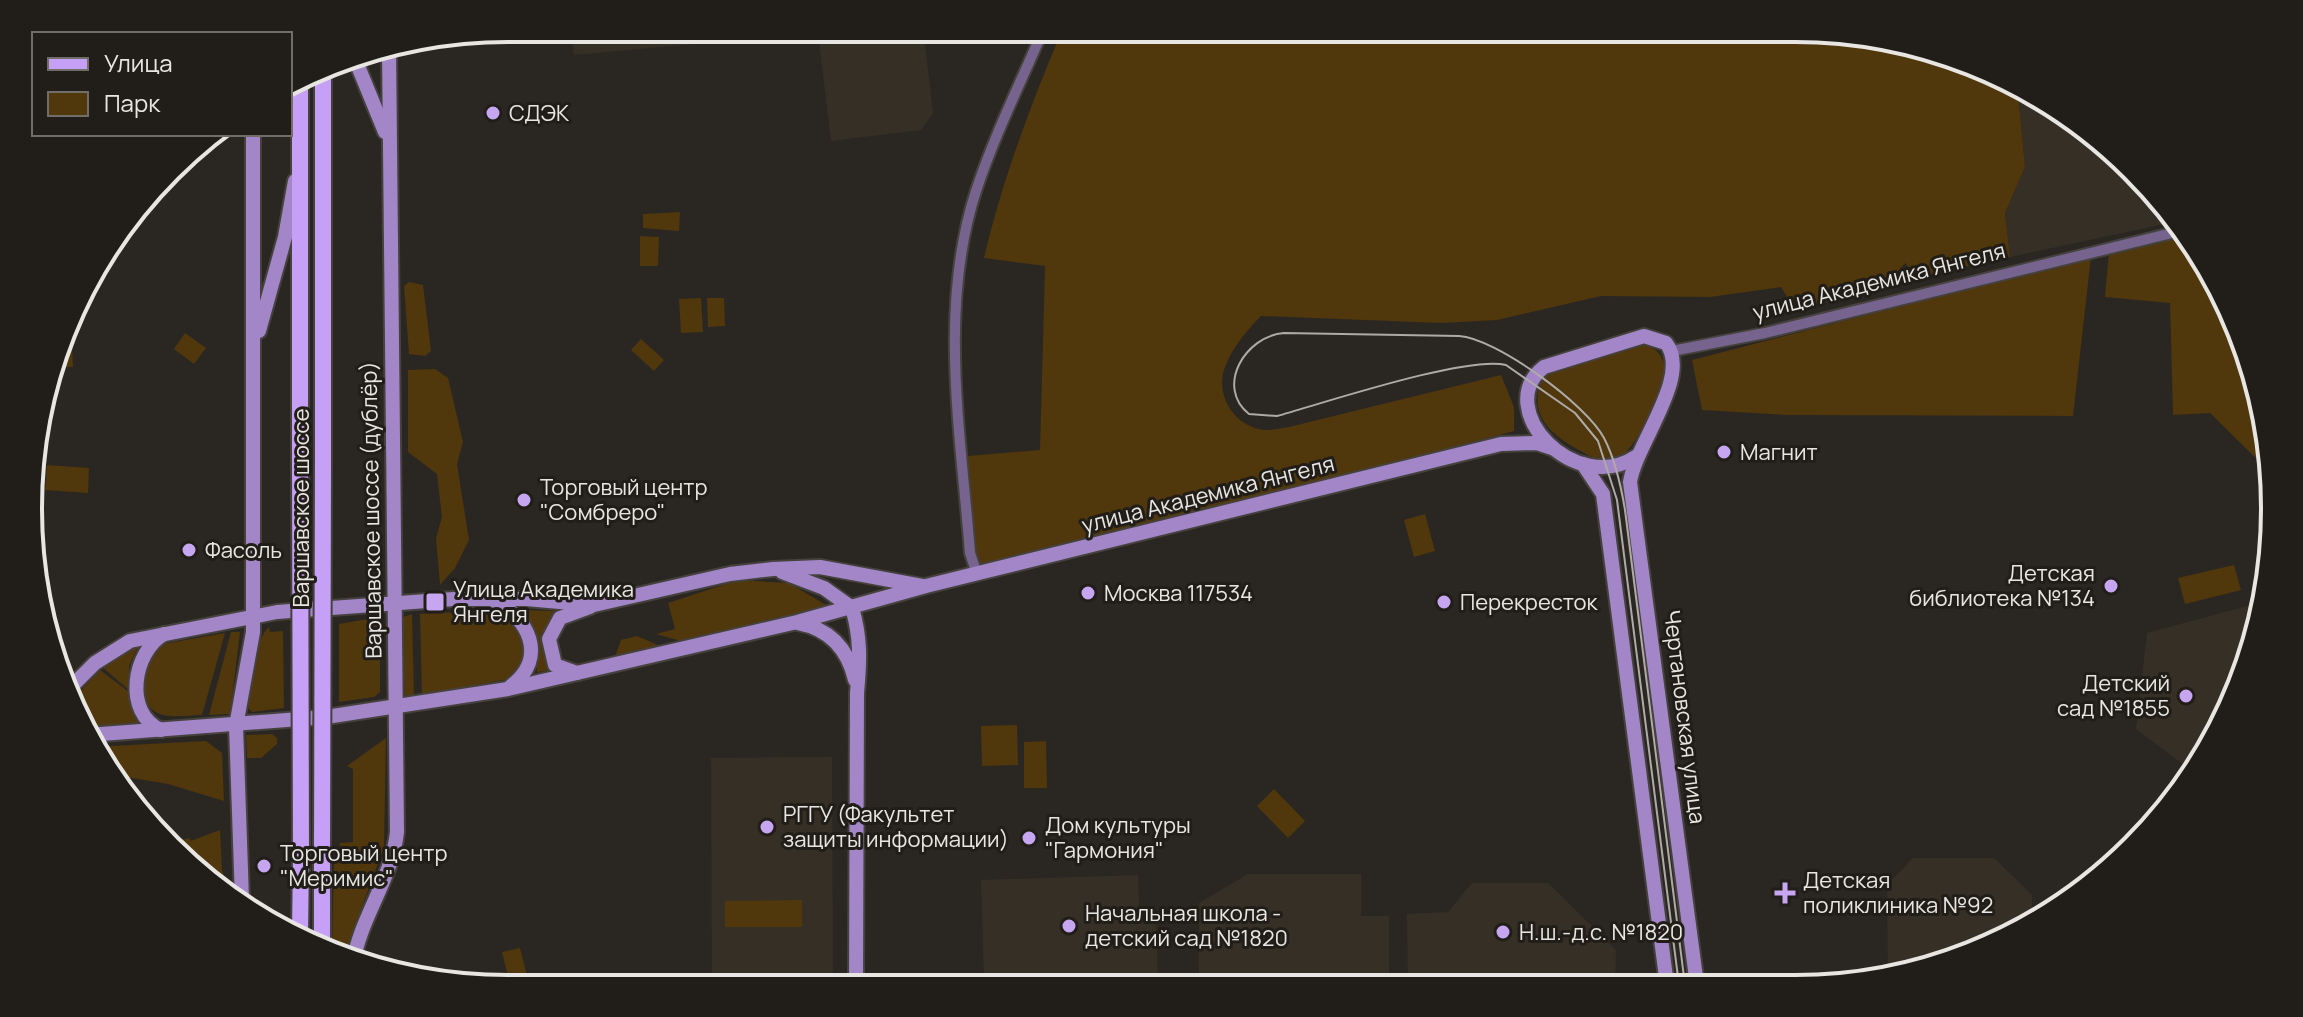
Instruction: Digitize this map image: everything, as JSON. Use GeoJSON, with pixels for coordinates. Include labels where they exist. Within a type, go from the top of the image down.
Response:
{"type":"FeatureCollection","features":[{"type":"Feature","properties":{"kind":"main road","name":"Варшавское шоссе (дублёр)"},"geometry":{"type":"LineString","coordinates":[[356,949],[387,876],[395,846],[397,708],[389,58]]}},
{"type":"Feature","properties":{"kind":"main road"},"geometry":{"type":"LineString","coordinates":[[359,67],[389,140]]}},
{"type":"Feature","properties":{"kind":"main road","name":"Варшавское шоссе"},"geometry":{"type":"LineString","coordinates":[[322,936],[323,81]]}},
{"type":"Feature","properties":{"kind":"main road","name":"Варшавское шоссе"},"geometry":{"type":"LineString","coordinates":[[300,91],[300,926]]}},
{"type":"Feature","properties":{"kind":"main road"},"geometry":{"type":"LineString","coordinates":[[242,891],[236,726],[254,616],[253,136]]}},
{"type":"Feature","properties":{"kind":"main road"},"geometry":{"type":"LineString","coordinates":[[252,359],[285,237],[299,155]]}},
{"type":"Feature","properties":{"kind":"main road"},"geometry":{"type":"LineString","coordinates":[[1501,444],[1519,436],[1524,429],[1534,375],[1544,367],[1644,336],[1657,338],[1672,351]]}},
{"type":"Feature","properties":{"kind":"main road","name":"Чертановская улица"},"geometry":{"type":"LineString","coordinates":[[1672,351],[1675,361],[1672,379],[1637,456],[1630,482],[1696,975]]}},
{"type":"Feature","properties":{"kind":"main road"},"geometry":{"type":"LineString","coordinates":[[1528,395],[1534,429],[1552,448],[1583,464],[1607,470],[1637,456]]}},
{"type":"Feature","properties":{"kind":"main road","name":"улица Академика Янгеля"},"geometry":{"type":"LineString","coordinates":[[100,734],[326,717],[508,689],[797,622],[926,586],[1501,444],[1537,443],[1552,448]]}},
{"type":"Feature","properties":{"kind":"main road"},"geometry":{"type":"LineString","coordinates":[[1583,464],[1603,494],[1666,975]]}},
{"type":"Feature","properties":{"kind":"main road","name":"улица Академика Янгеля"},"geometry":{"type":"LineString","coordinates":[[76,682],[114,649],[170,631],[254,616],[394,602],[492,599],[594,605],[730,574],[773,569],[820,567],[926,586]]}},
{"type":"Feature","properties":{"kind":"main road"},"geometry":{"type":"LineString","coordinates":[[773,569],[824,588],[852,608],[860,642],[856,975]]}},
{"type":"Feature","properties":{"kind":"main road"},"geometry":{"type":"LineString","coordinates":[[492,599],[520,619],[531,650],[526,673],[508,689]]}},
{"type":"Feature","properties":{"kind":"main road"},"geometry":{"type":"LineString","coordinates":[[577,673],[552,661],[550,630],[560,618],[594,605]]}},
{"type":"Feature","properties":{"kind":"main road"},"geometry":{"type":"LineString","coordinates":[[797,622],[815,626],[835,640],[849,662],[857,693]]}},
{"type":"Feature","properties":{"kind":"main road"},"geometry":{"type":"LineString","coordinates":[[161,730],[148,722],[141,711],[138,668],[149,646],[170,631]]}},
{"type":"Feature","properties":{"kind":"street"},"geometry":{"type":"LineString","coordinates":[[977,574],[970,553],[955,363],[960,285],[976,191],[1038,42]]}},
{"type":"Feature","properties":{"kind":"street","name":"улица Академика Янгеля"},"geometry":{"type":"LineString","coordinates":[[1672,351],[1765,333],[2171,233]]}},
{"type":"Feature","properties":{"kind":"shaded area"},"geometry":{"type":"Polygon","coordinates":[[[573,42],[715,42],[574,55],[573,42]]]}},
{"type":"Feature","properties":{"kind":"shaded area"},"geometry":{"type":"Polygon","coordinates":[[[819,42],[925,42],[933,113],[921,130],[831,141],[819,42]]]}},
{"type":"Feature","properties":{"kind":"shaded area"},"geometry":{"type":"Polygon","coordinates":[[[2019,99],[2054,121],[2102,158],[2164,224],[2010,257],[2005,213],[2025,167],[2019,99]]]}},
{"type":"Feature","properties":{"kind":"shaded area","name":"Детский сад №1855"},"geometry":{"type":"Polygon","coordinates":[[[2251,605],[2225,687],[2199,742],[2184,765],[2136,729],[2147,633],[2251,605]]]}},
{"type":"Feature","properties":{"kind":"shaded area"},"geometry":{"type":"Polygon","coordinates":[[[832,757],[833,975],[712,975],[711,758],[832,757]]]}},
{"type":"Feature","properties":{"kind":"shaded area"},"geometry":{"type":"Polygon","coordinates":[[[1913,858],[1994,858],[2032,895],[2032,910],[1973,939],[1888,966],[1887,885],[1913,858]]]}},
{"type":"Feature","properties":{"kind":"shaded area"},"geometry":{"type":"Polygon","coordinates":[[[1248,874],[1361,874],[1361,916],[1389,916],[1389,975],[1199,975],[1199,903],[1248,874]]]}},
{"type":"Feature","properties":{"kind":"shaded area","name":"Начальная школа - детский сад №1820"},"geometry":{"type":"Polygon","coordinates":[[[1138,875],[1139,912],[1156,911],[1158,975],[984,975],[981,880],[1138,875]]]}},
{"type":"Feature","properties":{"kind":"shaded area","name":"Н.ш.-д.с. №1820"},"geometry":{"type":"Polygon","coordinates":[[[1472,883],[1548,883],[1616,950],[1615,975],[1408,975],[1407,914],[1448,912],[1472,883]]]}},
{"type":"Feature","properties":{"kind":"green space"},"geometry":{"type":"Polygon","coordinates":[[[1057,42],[1825,43],[1915,58],[1973,78],[2019,99],[2025,167],[2005,213],[2010,257],[1917,277],[1905,263],[1885,287],[1795,310],[1781,287],[1710,297],[1601,296],[1497,320],[1441,323],[1261,316],[1236,346],[1222,377],[1228,406],[1249,426],[1266,430],[1289,427],[1501,375],[1514,407],[1514,431],[1314,484],[983,564],[975,562],[972,549],[968,456],[1040,450],[1045,266],[984,258],[1000,199],[1057,42]]]}},
{"type":"Feature","properties":{"kind":"green space"},"geometry":{"type":"Polygon","coordinates":[[[680,212],[679,231],[643,228],[643,214],[680,212]]]}},
{"type":"Feature","properties":{"kind":"green space"},"geometry":{"type":"Polygon","coordinates":[[[640,236],[659,237],[658,266],[640,266],[640,236]]]}},
{"type":"Feature","properties":{"kind":"green space"},"geometry":{"type":"Polygon","coordinates":[[[2173,236],[2199,275],[2225,330],[2245,388],[2258,460],[2210,413],[2173,415],[2170,303],[2105,297],[2109,252],[2173,236]]]}},
{"type":"Feature","properties":{"kind":"green space"},"geometry":{"type":"Polygon","coordinates":[[[2091,257],[2073,416],[1787,415],[1702,410],[1692,360],[2091,257]]]}},
{"type":"Feature","properties":{"kind":"green space"},"geometry":{"type":"Polygon","coordinates":[[[409,282],[423,285],[431,351],[425,356],[409,354],[404,286],[409,282]]]}},
{"type":"Feature","properties":{"kind":"green space"},"geometry":{"type":"Polygon","coordinates":[[[701,298],[703,332],[681,333],[679,299],[701,298]]]}},
{"type":"Feature","properties":{"kind":"green space"},"geometry":{"type":"Polygon","coordinates":[[[707,298],[724,298],[725,326],[708,327],[707,298]]]}},
{"type":"Feature","properties":{"kind":"green space"},"geometry":{"type":"Polygon","coordinates":[[[185,333],[206,348],[194,364],[174,349],[185,333]]]}},
{"type":"Feature","properties":{"kind":"green space"},"geometry":{"type":"Polygon","coordinates":[[[641,339],[664,360],[654,371],[631,350],[641,339]]]}},
{"type":"Feature","properties":{"kind":"green space"},"geometry":{"type":"Polygon","coordinates":[[[1648,345],[1663,360],[1663,383],[1646,424],[1621,457],[1608,462],[1595,459],[1549,428],[1543,420],[1537,399],[1544,374],[1628,347],[1648,345]]]}},
{"type":"Feature","properties":{"kind":"green space"},"geometry":{"type":"Polygon","coordinates":[[[72,346],[73,367],[65,367],[72,346]]]}},
{"type":"Feature","properties":{"kind":"green space"},"geometry":{"type":"Polygon","coordinates":[[[435,369],[448,378],[463,442],[457,464],[469,540],[455,568],[440,585],[436,538],[442,517],[437,474],[408,452],[408,370],[435,369]]]}},
{"type":"Feature","properties":{"kind":"green space"},"geometry":{"type":"Polygon","coordinates":[[[47,465],[89,468],[88,493],[45,490],[47,465]]]}},
{"type":"Feature","properties":{"kind":"green space"},"geometry":{"type":"Polygon","coordinates":[[[1425,514],[1435,551],[1414,557],[1404,520],[1425,514]]]}},
{"type":"Feature","properties":{"kind":"green space"},"geometry":{"type":"Polygon","coordinates":[[[2234,565],[2241,590],[2185,604],[2178,578],[2234,565]]]}},
{"type":"Feature","properties":{"kind":"green space"},"geometry":{"type":"Polygon","coordinates":[[[738,580],[789,583],[831,608],[681,641],[656,634],[675,629],[668,603],[738,580]]]}},
{"type":"Feature","properties":{"kind":"green space"},"geometry":{"type":"Polygon","coordinates":[[[521,610],[556,611],[542,637],[552,670],[537,672],[535,638],[521,610]]]}},
{"type":"Feature","properties":{"kind":"green space"},"geometry":{"type":"Polygon","coordinates":[[[499,613],[519,628],[525,659],[512,678],[422,696],[420,614],[499,613]]]}},
{"type":"Feature","properties":{"kind":"green space"},"geometry":{"type":"Polygon","coordinates":[[[412,614],[414,697],[405,698],[401,618],[412,614]]]}},
{"type":"Feature","properties":{"kind":"green space"},"geometry":{"type":"Polygon","coordinates":[[[380,617],[380,692],[374,697],[339,702],[339,624],[380,617]]]}},
{"type":"Feature","properties":{"kind":"green space"},"geometry":{"type":"Polygon","coordinates":[[[269,627],[270,632],[283,631],[284,708],[252,712],[247,707],[253,664],[259,643],[269,627]]]}},
{"type":"Feature","properties":{"kind":"green space"},"geometry":{"type":"Polygon","coordinates":[[[231,632],[240,632],[230,714],[209,715],[231,632]]]}},
{"type":"Feature","properties":{"kind":"green space"},"geometry":{"type":"Polygon","coordinates":[[[225,633],[202,715],[163,715],[150,707],[145,687],[149,655],[163,644],[225,633]]]}},
{"type":"Feature","properties":{"kind":"green space"},"geometry":{"type":"Polygon","coordinates":[[[637,636],[660,646],[615,657],[621,640],[637,636]]]}},
{"type":"Feature","properties":{"kind":"green space"},"geometry":{"type":"Polygon","coordinates":[[[139,645],[129,666],[129,690],[102,667],[139,645]]]}},
{"type":"Feature","properties":{"kind":"green space"},"geometry":{"type":"Polygon","coordinates":[[[100,670],[129,692],[132,710],[141,724],[96,726],[80,692],[100,670]]]}},
{"type":"Feature","properties":{"kind":"green space"},"geometry":{"type":"Polygon","coordinates":[[[1017,725],[1018,765],[982,766],[981,726],[1017,725]]]}},
{"type":"Feature","properties":{"kind":"green space"},"geometry":{"type":"Polygon","coordinates":[[[272,734],[277,738],[277,744],[261,758],[247,758],[246,735],[272,734]]]}},
{"type":"Feature","properties":{"kind":"green space"},"geometry":{"type":"Polygon","coordinates":[[[386,738],[384,847],[350,947],[332,940],[334,859],[340,859],[340,843],[353,842],[353,769],[347,766],[386,738]]]}},
{"type":"Feature","properties":{"kind":"green space"},"geometry":{"type":"Polygon","coordinates":[[[206,741],[222,753],[224,801],[168,784],[128,777],[107,746],[206,741]]]}},
{"type":"Feature","properties":{"kind":"green space"},"geometry":{"type":"Polygon","coordinates":[[[1046,741],[1047,788],[1024,788],[1024,742],[1046,741]]]}},
{"type":"Feature","properties":{"kind":"green space"},"geometry":{"type":"Polygon","coordinates":[[[1274,789],[1305,821],[1288,838],[1257,806],[1274,789]]]}},
{"type":"Feature","properties":{"kind":"green space"},"geometry":{"type":"Polygon","coordinates":[[[220,830],[225,879],[181,840],[189,838],[191,841],[220,830]]]}},
{"type":"Feature","properties":{"kind":"green space"},"geometry":{"type":"Polygon","coordinates":[[[802,900],[802,927],[725,927],[725,901],[802,900]]]}},
{"type":"Feature","properties":{"kind":"green space"},"geometry":{"type":"Polygon","coordinates":[[[520,948],[527,975],[508,975],[502,952],[520,948]]]}},
{"type":"Feature","properties":{"kind":"tram line"},"geometry":{"type":"LineString","coordinates":[[1678,975],[1617,500],[1598,441],[1575,413],[1506,365],[1487,364],[1429,373],[1277,416],[1249,414],[1239,403],[1235,377],[1239,364],[1257,343],[1284,333],[1459,336],[1475,340],[1517,360],[1539,375],[1579,408],[1604,438],[1617,473],[1625,510],[1684,975]]}},
{"type":"Feature","properties":{"kind":"place","name":"СДЭК"},"geometry":{"type":"Point","coordinates":[493,113]}},
{"type":"Feature","properties":{"kind":"place","name":"Магнит"},"geometry":{"type":"Point","coordinates":[1724,452]}},
{"type":"Feature","properties":{"kind":"place","name":"Торговый центр \"Сомбреро\""},"geometry":{"type":"Point","coordinates":[524,500]}},
{"type":"Feature","properties":{"kind":"place","name":"Фасоль"},"geometry":{"type":"Point","coordinates":[189,550]}},
{"type":"Feature","properties":{"kind":"place","name":"Детская библиотека №134"},"geometry":{"type":"Point","coordinates":[2111,586]}},
{"type":"Feature","properties":{"kind":"place","name":"Москва 117534"},"geometry":{"type":"Point","coordinates":[1088,593]}},
{"type":"Feature","properties":{"kind":"place","name":"Улица Академика Янгеля"},"geometry":{"type":"Point","coordinates":[435,602]}},
{"type":"Feature","properties":{"kind":"place","name":"Перекресток"},"geometry":{"type":"Point","coordinates":[1444,602]}},
{"type":"Feature","properties":{"kind":"place","name":"Детский сад №1855"},"geometry":{"type":"Point","coordinates":[2186,696]}},
{"type":"Feature","properties":{"kind":"place","name":"РГГУ (Факультет защиты информации)"},"geometry":{"type":"Point","coordinates":[767,827]}},
{"type":"Feature","properties":{"kind":"place","name":"Дом культуры \"Гармония\""},"geometry":{"type":"Point","coordinates":[1029,838]}},
{"type":"Feature","properties":{"kind":"place","name":"Торговый центр \"Меримис\""},"geometry":{"type":"Point","coordinates":[264,866]}},
{"type":"Feature","properties":{"kind":"place","name":"Детская поликлиника №92"},"geometry":{"type":"Point","coordinates":[1785,893]}},
{"type":"Feature","properties":{"kind":"place","name":"Начальная школа - детский сад №1820"},"geometry":{"type":"Point","coordinates":[1069,926]}},
{"type":"Feature","properties":{"kind":"place","name":"Н.ш.-д.с. №1820"},"geometry":{"type":"Point","coordinates":[1503,932]}}]}
